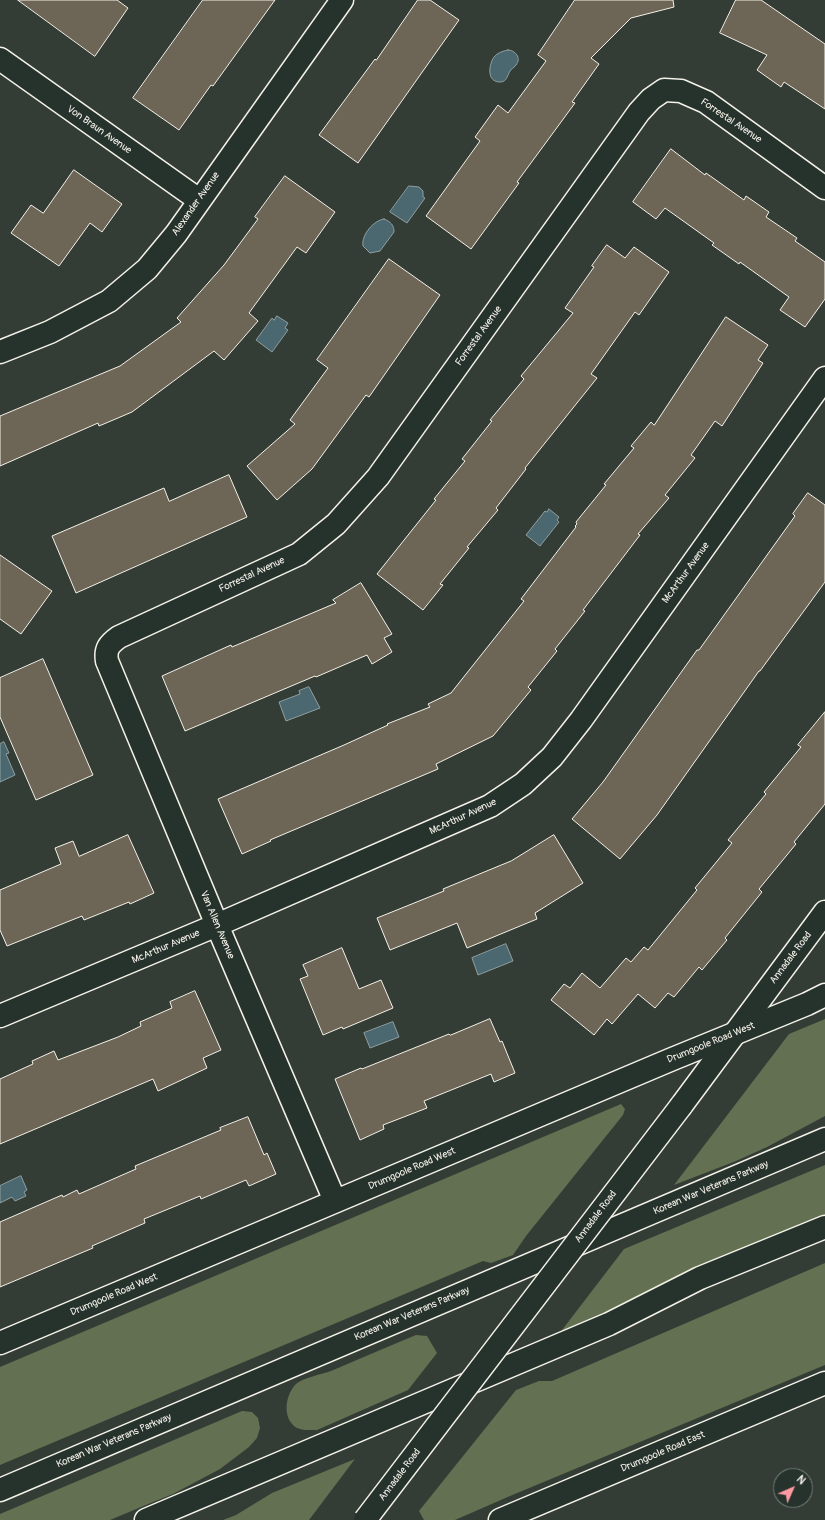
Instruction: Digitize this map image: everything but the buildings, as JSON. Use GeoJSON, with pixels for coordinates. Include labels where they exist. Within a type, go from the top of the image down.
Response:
{"type":"FeatureCollection","features":[{"type":"Feature","properties":{"kind":"main road","name":"Alexander Avenue"},"geometry":{"type":"LineString","coordinates":[[0,352],[50,332],[109,301],[147,269],[176,234],[198,200],[342,0]]}},
{"type":"Feature","properties":{"kind":"main road","name":"Von Braun Avenue"},"geometry":{"type":"LineString","coordinates":[[0,59],[198,200]]}},
{"type":"Feature","properties":{"kind":"main road","name":"Forrestal Avenue"},"geometry":{"type":"LineString","coordinates":[[107,648],[119,637],[299,554],[336,524],[378,477],[639,112],[651,99],[664,90],[681,91],[706,102],[825,188]]}},
{"type":"Feature","properties":{"kind":"main road","name":"McArthur Avenue"},"geometry":{"type":"LineString","coordinates":[[0,1016],[217,925],[490,806],[524,784],[552,757],[581,720],[825,378]]}},
{"type":"Feature","properties":{"kind":"main road","name":"Van Allen Avenue"},"geometry":{"type":"LineString","coordinates":[[107,648],[107,661],[217,925],[335,1201]]}},
{"type":"Feature","properties":{"kind":"main road","name":"Annadale Road"},"geometry":{"type":"LineString","coordinates":[[365,1520],[681,1106],[825,912]]}},
{"type":"Feature","properties":{"kind":"main road","name":"Drumgoole Road West"},"geometry":{"type":"LineString","coordinates":[[0,1343],[736,1032],[807,1004],[825,995]]}},
{"type":"Feature","properties":{"kind":"main road","name":"Korean War Veterans Parkway"},"geometry":{"type":"LineString","coordinates":[[0,1490],[825,1139]]}},
{"type":"Feature","properties":{"kind":"main road"},"geometry":{"type":"LineString","coordinates":[[146,1520],[609,1324],[700,1278],[825,1227]]}},
{"type":"Feature","properties":{"kind":"main road"},"geometry":{"type":"LineString","coordinates":[[609,1324],[704,1292],[825,1243]]}},
{"type":"Feature","properties":{"kind":"main road","name":"Drumgoole Road East"},"geometry":{"type":"LineString","coordinates":[[500,1520],[822,1388]]}},
{"type":"Feature","properties":{"kind":"green space"},"geometry":{"type":"Polygon","coordinates":[[[825,1019],[825,1116],[767,1147],[736,1161],[674,1185],[789,1034],[825,1019]]]}},
{"type":"Feature","properties":{"kind":"green space"},"geometry":{"type":"Polygon","coordinates":[[[621,1104],[625,1109],[623,1115],[526,1236],[513,1255],[491,1263],[483,1261],[0,1465],[0,1367],[621,1104]]]}},
{"type":"Feature","properties":{"kind":"green space"},"geometry":{"type":"Polygon","coordinates":[[[825,1165],[825,1219],[559,1334],[624,1249],[825,1165]]]}},
{"type":"Feature","properties":{"kind":"green space"},"geometry":{"type":"Polygon","coordinates":[[[825,1263],[825,1365],[455,1520],[424,1520],[419,1511],[516,1390],[539,1381],[552,1381],[825,1263]]]}},
{"type":"Feature","properties":{"kind":"green space"},"geometry":{"type":"Polygon","coordinates":[[[416,1335],[427,1336],[437,1353],[408,1390],[317,1430],[299,1429],[290,1421],[287,1405],[290,1393],[296,1384],[416,1335]]]}},
{"type":"Feature","properties":{"kind":"green space"},"geometry":{"type":"Polygon","coordinates":[[[242,1411],[252,1412],[258,1418],[260,1428],[257,1438],[249,1447],[220,1469],[173,1494],[110,1520],[0,1520],[0,1514],[242,1411]]]}},
{"type":"Feature","properties":{"kind":"green space"},"geometry":{"type":"Polygon","coordinates":[[[355,1459],[309,1520],[223,1520],[236,1515],[272,1493],[355,1459]]]}},
{"type":"Feature","properties":{"kind":"water"},"geometry":{"type":"Polygon","coordinates":[[[508,50],[513,51],[517,55],[518,62],[510,70],[505,80],[502,82],[496,81],[492,79],[490,72],[492,60],[497,54],[508,50]]]}},
{"type":"Feature","properties":{"kind":"water"},"geometry":{"type":"Polygon","coordinates":[[[409,186],[419,187],[423,191],[423,197],[425,198],[407,223],[390,212],[409,186]]]}},
{"type":"Feature","properties":{"kind":"water"},"geometry":{"type":"Polygon","coordinates":[[[384,219],[392,224],[394,232],[380,251],[370,253],[363,246],[364,237],[372,225],[384,219]]]}},
{"type":"Feature","properties":{"kind":"water"},"geometry":{"type":"Polygon","coordinates":[[[277,316],[288,323],[285,328],[288,330],[272,352],[256,340],[272,318],[274,320],[277,316]]]}},
{"type":"Feature","properties":{"kind":"water"},"geometry":{"type":"Polygon","coordinates":[[[549,509],[559,517],[557,520],[559,522],[540,546],[526,535],[545,511],[547,512],[549,509]]]}},
{"type":"Feature","properties":{"kind":"water"},"geometry":{"type":"Polygon","coordinates":[[[309,687],[320,708],[286,721],[279,702],[300,694],[299,691],[309,687]]]}},
{"type":"Feature","properties":{"kind":"water"},"geometry":{"type":"Polygon","coordinates":[[[4,742],[9,753],[6,754],[15,775],[0,782],[0,744],[4,742]]]}},
{"type":"Feature","properties":{"kind":"water"},"geometry":{"type":"Polygon","coordinates":[[[506,944],[513,961],[478,975],[472,958],[506,944]]]}},
{"type":"Feature","properties":{"kind":"water"},"geometry":{"type":"Polygon","coordinates":[[[393,1022],[399,1037],[370,1048],[364,1033],[393,1022]]]}},
{"type":"Feature","properties":{"kind":"water"},"geometry":{"type":"Polygon","coordinates":[[[21,1176],[27,1190],[24,1192],[26,1196],[15,1201],[12,1197],[0,1203],[0,1186],[21,1176]]]}}]}
